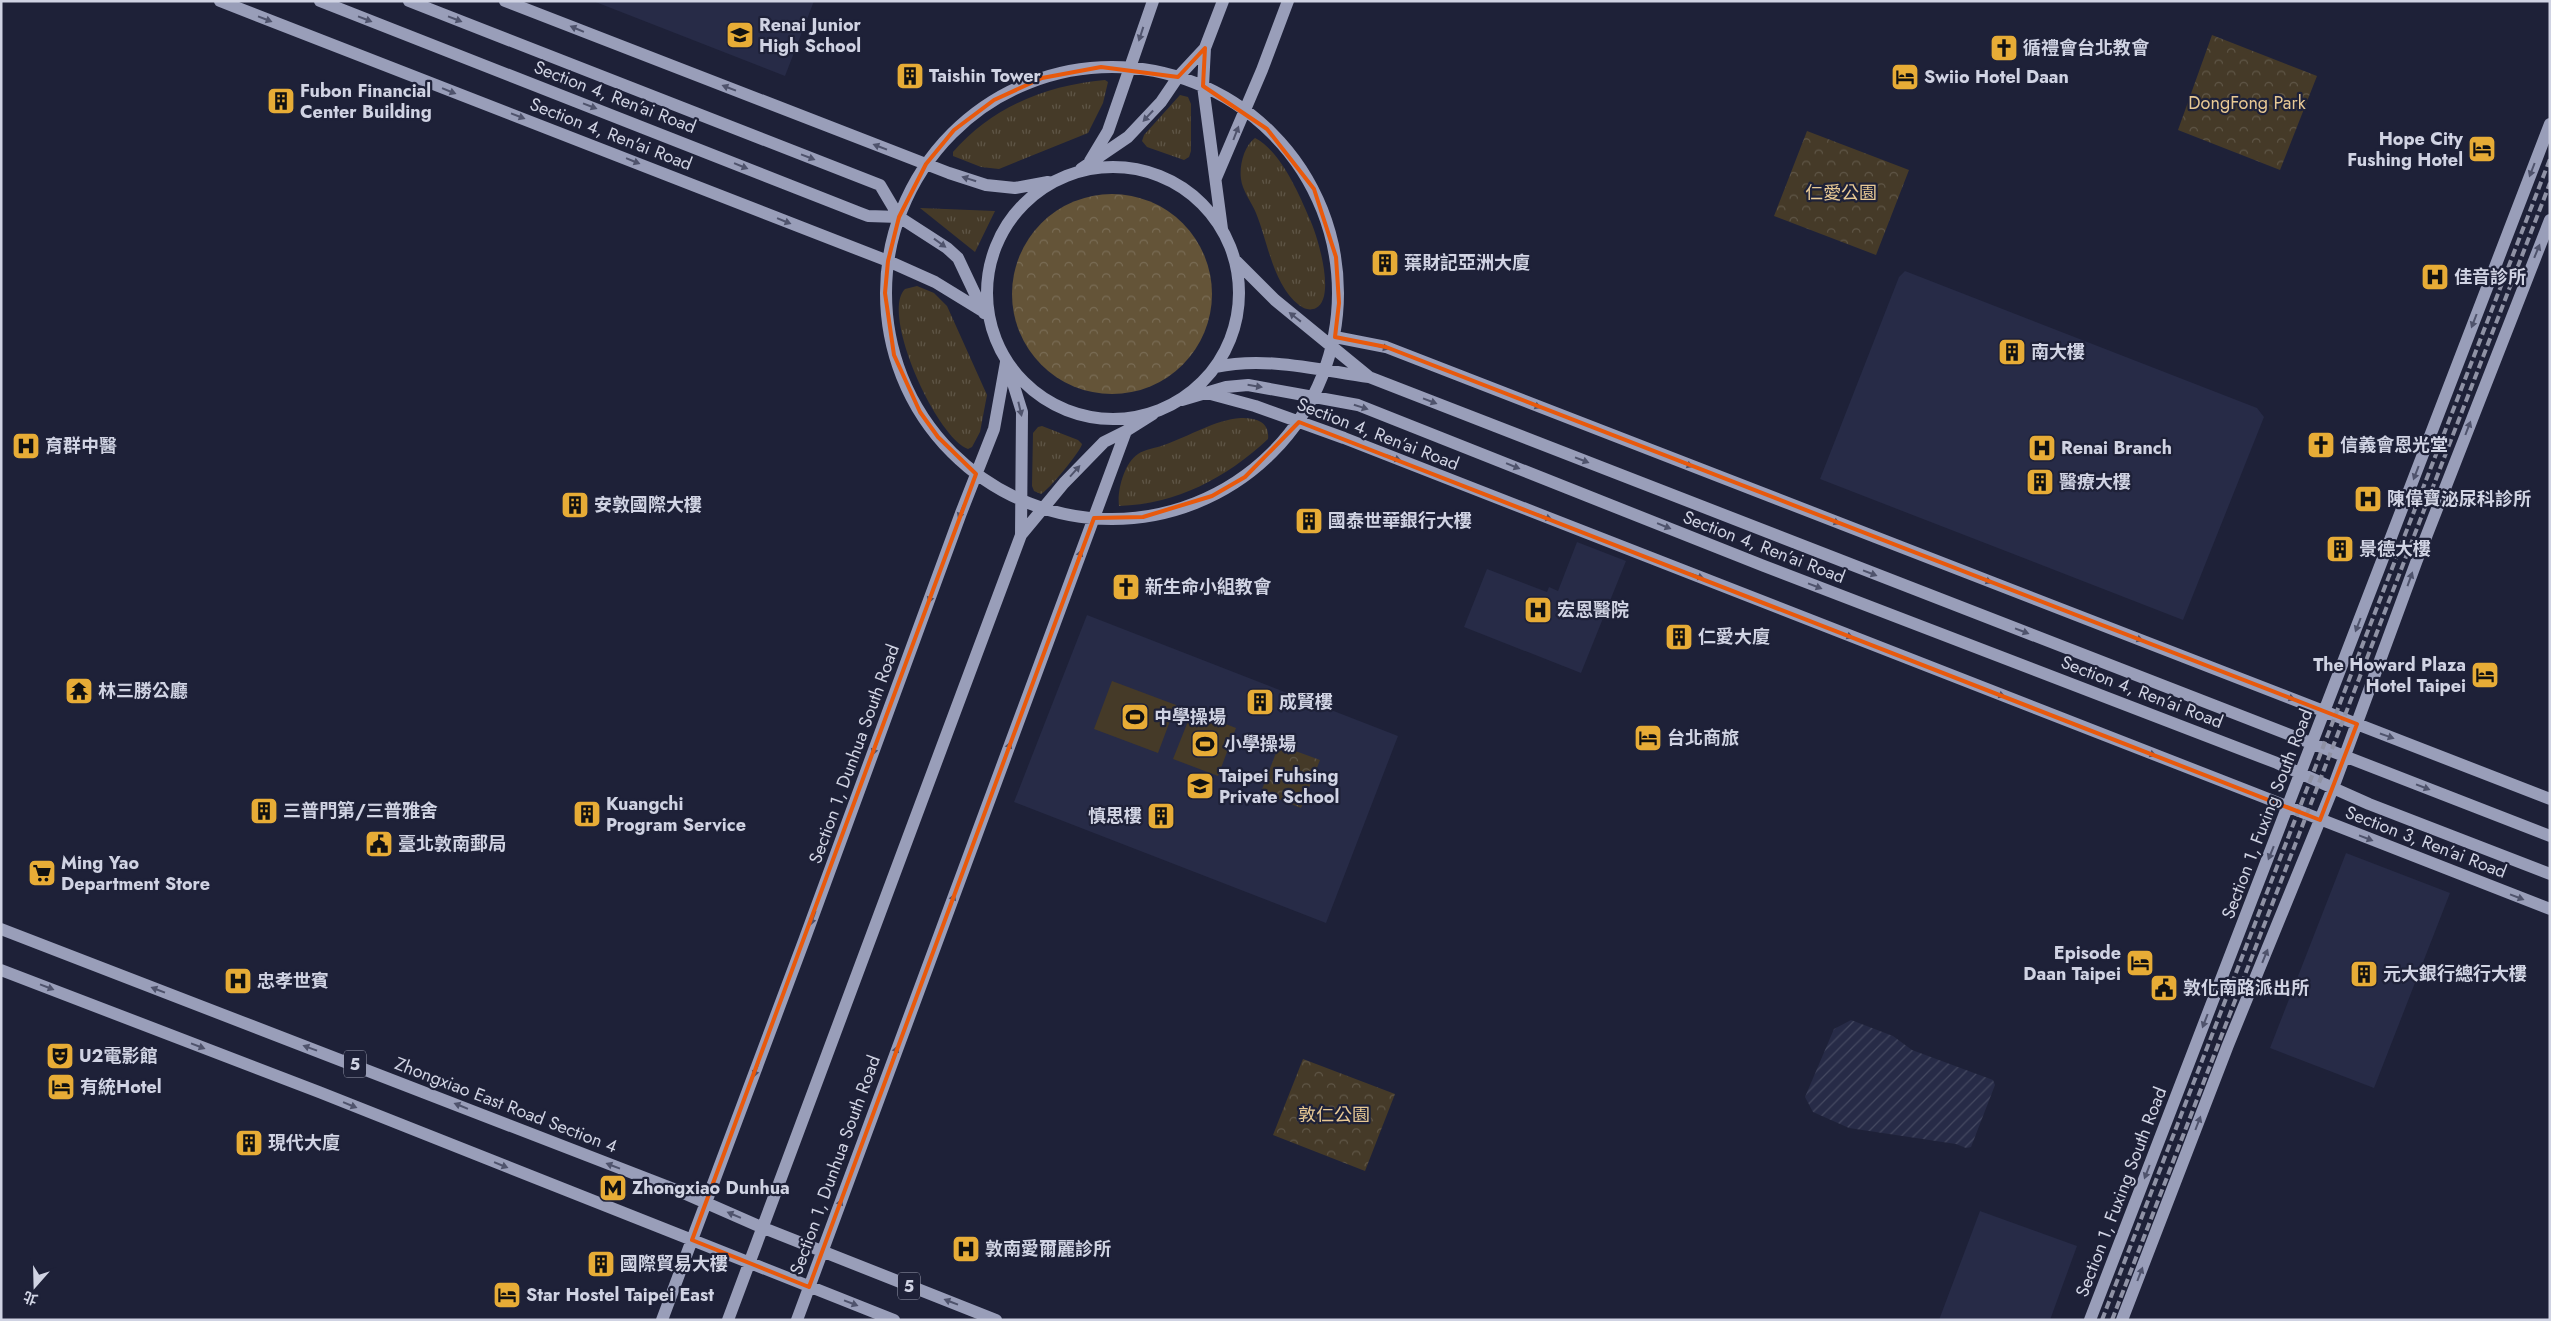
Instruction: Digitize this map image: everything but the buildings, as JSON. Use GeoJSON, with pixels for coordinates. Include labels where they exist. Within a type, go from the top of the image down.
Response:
{"type":"FeatureCollection","features":[{"type":"Feature","properties":{"kind":"main road","name":"Section 4, Ren'ai Road"},"geometry":{"type":"LineString","coordinates":[[220,1],[888,261],[935,282],[986,316]]}},
{"type":"Feature","properties":{"kind":"main road","name":"Section 4, Ren’ai Road"},"geometry":{"type":"LineString","coordinates":[[320,1],[868,216],[898,217],[920,229],[958,258],[986,316]]}},
{"type":"Feature","properties":{"kind":"main road","name":"Section 4, Ren’ai Road"},"geometry":{"type":"LineString","coordinates":[[409,1],[880,185],[898,217]]}},
{"type":"Feature","properties":{"kind":"main road"},"geometry":{"type":"LineString","coordinates":[[505,1],[926,164],[986,185],[1015,188],[1050,182],[1074,173],[1098,168],[1146,172],[1169,181],[1190,194],[1208,210],[1222,230],[1235,260],[1240,288],[1238,316],[1230,343],[1206,380],[1182,400],[1153,414],[1126,432],[1104,442],[1043,508],[1021,535]]}},
{"type":"Feature","properties":{"kind":"main road"},"geometry":{"type":"LineString","coordinates":[[1088,165],[1108,131],[1153,1]]}},
{"type":"Feature","properties":{"kind":"main road"},"geometry":{"type":"LineString","coordinates":[[1222,230],[1203,86],[1205,48],[1223,1]]}},
{"type":"Feature","properties":{"kind":"main road"},"geometry":{"type":"LineString","coordinates":[[1216,178],[1288,1]]}},
{"type":"Feature","properties":{"kind":"main road"},"geometry":{"type":"LineString","coordinates":[[1074,173],[1128,137],[1161,102],[1178,77],[1205,48]]}},
{"type":"Feature","properties":{"kind":"main road"},"geometry":{"type":"LineString","coordinates":[[1101,67],[1130,68],[1178,77],[1203,86],[1245,110],[1285,148],[1314,189],[1324,214],[1336,257],[1339,280],[1339,303],[1334,342],[1326,371],[1314,398],[1299,422],[1245,477],[1212,496],[1167,513],[1143,517],[1094,518],[1043,508],[1023,500],[976,474],[938,437],[920,412],[905,385],[894,355],[888,324],[886,292],[888,261],[898,217],[911,189],[940,145],[974,113],[1015,89],[1042,78],[1071,71],[1101,67]]}},
{"type":"Feature","properties":{"kind":"main road","name":"Section 1, Fuxing South Road"},"geometry":{"type":"LineString","coordinates":[[2090,1320],[2326,712],[2550,124]]}},
{"type":"Feature","properties":{"kind":"main road"},"geometry":{"type":"LineString","coordinates":[[728,1320],[761,1227],[1021,535],[1023,500],[1022,412],[1006,362],[986,316],[987,275],[992,254],[1001,233],[1013,215],[1050,182]]}},
{"type":"Feature","properties":{"kind":"main road"},"geometry":{"type":"LineString","coordinates":[[2122,1320],[2228,1045],[2333,788],[2417,560],[2550,220]]}},
{"type":"Feature","properties":{"kind":"main road","name":"Section 4, Ren’ai Road"},"geometry":{"type":"LineString","coordinates":[[1235,260],[1275,300],[1334,342],[1368,377]]}},
{"type":"Feature","properties":{"kind":"main road","name":"Section 4, Ren’ai Road"},"geometry":{"type":"LineString","coordinates":[[1334,342],[1386,348],[2326,712]]}},
{"type":"Feature","properties":{"kind":"main road"},"geometry":{"type":"LineString","coordinates":[[1006,362],[1028,387],[1056,406],[1071,412],[1087,417],[1120,420],[1153,414]]}},
{"type":"Feature","properties":{"kind":"main road","name":"Section 1, Dunhua South Road"},"geometry":{"type":"LineString","coordinates":[[662,1320],[994,429],[1006,362]]}},
{"type":"Feature","properties":{"kind":"main road","name":"Section 4, Ren’ai Road"},"geometry":{"type":"LineString","coordinates":[[1216,367],[1238,362],[1259,363],[1368,377],[2313,744]]}},
{"type":"Feature","properties":{"kind":"main road","name":"Section 4, Ren’ai Road"},"geometry":{"type":"LineString","coordinates":[[1182,400],[1226,387],[1248,385],[1358,405],[1764,566],[2302,774]]}},
{"type":"Feature","properties":{"kind":"main road","name":"Section 4, Ren’ai Road"},"geometry":{"type":"LineString","coordinates":[[1207,393],[1255,406],[1299,422],[2289,808]]}},
{"type":"Feature","properties":{"kind":"main road","name":"Section 1, Dunhua South Road"},"geometry":{"type":"LineString","coordinates":[[797,1320],[1126,432]]}},
{"type":"Feature","properties":{"kind":"main road"},"geometry":{"type":"LineString","coordinates":[[2326,712],[2550,799]]}},
{"type":"Feature","properties":{"kind":"main road"},"geometry":{"type":"LineString","coordinates":[[2313,744],[2550,836]]}},
{"type":"Feature","properties":{"kind":"main road","name":"Section 3, Ren’ai Road"},"geometry":{"type":"LineString","coordinates":[[2302,774],[2550,874]]}},
{"type":"Feature","properties":{"kind":"main road","name":"Section 3, Ren’ai Road"},"geometry":{"type":"LineString","coordinates":[[2289,808],[2550,909]]}},
{"type":"Feature","properties":{"kind":"main road","name":"Zhongxiao East Road Section 4"},"geometry":{"type":"LineString","coordinates":[[1,929],[332,1055],[996,1320]]}},
{"type":"Feature","properties":{"kind":"main road","name":"5"},"geometry":{"type":"LineString","coordinates":[[1,970],[319,1092],[894,1320]]}},
{"type":"Feature","properties":{"kind":"highlighted area"},"geometry":{"type":"Polygon","coordinates":[[[1205,48],[1203,86],[1267,129],[1314,189],[1336,257],[1339,303],[1335,337],[1386,347],[2357,724],[2320,820],[1299,422],[1245,477],[1212,496],[1143,517],[1094,518],[809,1287],[692,1240],[976,474],[938,437],[920,412],[894,355],[885,293],[888,261],[899,217],[926,164],[954,130],[994,100],[1042,78],[1101,67],[1178,77],[1205,48]]]}},
{"type":"Feature","properties":{"kind":"shaded area","name":"Renai Junior High School"},"geometry":{"type":"Polygon","coordinates":[[[593,1],[814,1],[785,76],[593,1]]]}},
{"type":"Feature","properties":{"kind":"shaded area","name":"Renai Branch"},"geometry":{"type":"Polygon","coordinates":[[[1905,271],[2257,408],[2264,417],[2183,620],[1820,479],[1899,277],[1905,271]]]}},
{"type":"Feature","properties":{"kind":"shaded area","name":"宏恩醫院"},"geometry":{"type":"Polygon","coordinates":[[[1577,542],[1626,561],[1581,673],[1464,627],[1487,569],[1547,592],[1549,587],[1558,591],[1577,542]]]}},
{"type":"Feature","properties":{"kind":"shaded area","name":"Taipei Fuhsing Private School"},"geometry":{"type":"Polygon","coordinates":[[[1087,615],[1398,736],[1326,923],[1014,802],[1087,615]]]}},
{"type":"Feature","properties":{"kind":"shaded area"},"geometry":{"type":"Polygon","coordinates":[[[2346,853],[2450,893],[2374,1088],[2270,1048],[2346,853]]]}},
{"type":"Feature","properties":{"kind":"shaded area"},"geometry":{"type":"Polygon","coordinates":[[[1851,1020],[1893,1036],[1912,1050],[1993,1080],[1995,1085],[1971,1147],[1966,1148],[1956,1144],[1849,1128],[1813,1112],[1805,1097],[1834,1029],[1851,1020]]]}},
{"type":"Feature","properties":{"kind":"shaded area"},"geometry":{"type":"Polygon","coordinates":[[[1980,1211],[2077,1246],[2050,1320],[1939,1320],[1980,1211]]]}},
{"type":"Feature","properties":{"kind":"green space","name":"DongFong Park"},"geometry":{"type":"Polygon","coordinates":[[[2212,35],[2317,76],[2280,170],[2178,130],[2212,35]]]}},
{"type":"Feature","properties":{"kind":"green space"},"geometry":{"type":"Polygon","coordinates":[[[1105,80],[1108,82],[1103,103],[1088,133],[999,169],[981,167],[953,156],[953,152],[968,136],[985,122],[1022,101],[1062,87],[1105,80]]]}},
{"type":"Feature","properties":{"kind":"green space"},"geometry":{"type":"Polygon","coordinates":[[[1180,95],[1188,97],[1191,104],[1191,151],[1189,157],[1184,160],[1147,147],[1142,141],[1144,135],[1180,95]]]}},
{"type":"Feature","properties":{"kind":"green space","name":"仁愛公園"},"geometry":{"type":"Polygon","coordinates":[[[1807,131],[1909,170],[1876,255],[1774,216],[1807,131]]]}},
{"type":"Feature","properties":{"kind":"green space"},"geometry":{"type":"Polygon","coordinates":[[[1255,138],[1273,153],[1289,175],[1314,230],[1324,267],[1325,293],[1322,302],[1314,309],[1303,308],[1290,296],[1283,286],[1272,262],[1256,213],[1243,188],[1242,162],[1245,151],[1255,138]]]}},
{"type":"Feature","properties":{"kind":"green space"},"geometry":{"type":"Polygon","coordinates":[[[1112,194],[1131,196],[1150,202],[1167,211],[1183,223],[1195,239],[1204,256],[1210,275],[1212,294],[1210,313],[1204,332],[1195,349],[1183,365],[1167,377],[1150,386],[1131,392],[1112,394],[1093,392],[1074,386],[1057,377],[1041,365],[1029,349],[1020,332],[1014,313],[1012,294],[1014,275],[1020,256],[1029,239],[1041,223],[1057,211],[1074,202],[1093,196],[1112,194]]]}},
{"type":"Feature","properties":{"kind":"green space"},"geometry":{"type":"Polygon","coordinates":[[[920,208],[995,211],[975,252],[920,208]]]}},
{"type":"Feature","properties":{"kind":"green space"},"geometry":{"type":"Polygon","coordinates":[[[917,286],[934,293],[947,306],[987,395],[980,432],[972,447],[968,449],[955,440],[927,399],[915,374],[906,347],[900,322],[899,302],[905,289],[917,286]]]}},
{"type":"Feature","properties":{"kind":"green space"},"geometry":{"type":"Polygon","coordinates":[[[1241,418],[1256,420],[1264,424],[1267,428],[1268,439],[1235,466],[1218,477],[1181,494],[1161,500],[1119,506],[1122,478],[1133,458],[1138,454],[1212,425],[1241,418]]]}},
{"type":"Feature","properties":{"kind":"green space"},"geometry":{"type":"Polygon","coordinates":[[[1042,426],[1078,440],[1082,444],[1064,470],[1041,494],[1034,491],[1032,486],[1033,433],[1038,427],[1042,426]]]}},
{"type":"Feature","properties":{"kind":"green space","name":"中學操場"},"geometry":{"type":"Polygon","coordinates":[[[1112,681],[1176,705],[1158,753],[1094,729],[1112,681]]]}},
{"type":"Feature","properties":{"kind":"green space","name":"小學操場"},"geometry":{"type":"Polygon","coordinates":[[[1192,711],[1236,728],[1218,776],[1173,759],[1192,711]]]}},
{"type":"Feature","properties":{"kind":"green space"},"geometry":{"type":"Polygon","coordinates":[[[1279,745],[1320,760],[1301,808],[1261,792],[1279,745]]]}},
{"type":"Feature","properties":{"kind":"green space","name":"敦仁公園"},"geometry":{"type":"Polygon","coordinates":[[[1303,1059],[1395,1094],[1365,1171],[1273,1135],[1303,1059]]]}},
{"type":"Feature","properties":{"kind":"railway"},"geometry":{"type":"LineString","coordinates":[[2102,1320],[2550,159]]}},
{"type":"Feature","properties":{"kind":"railway"},"geometry":{"type":"LineString","coordinates":[[2112,1320],[2550,183]]}},
{"type":"Feature","properties":{"kind":"place","name":"Renai Junior High School"},"geometry":{"type":"Point","coordinates":[740,35]}},
{"type":"Feature","properties":{"kind":"place","name":"循禮會台北教會"},"geometry":{"type":"Point","coordinates":[2004,48]}},
{"type":"Feature","properties":{"kind":"place","name":"Taishin Tower"},"geometry":{"type":"Point","coordinates":[910,76]}},
{"type":"Feature","properties":{"kind":"place","name":"Swiio Hotel Daan"},"geometry":{"type":"Point","coordinates":[1905,77]}},
{"type":"Feature","properties":{"kind":"place","name":"Fubon Financial Center Building"},"geometry":{"type":"Point","coordinates":[281,101]}},
{"type":"Feature","properties":{"kind":"place","name":"Hope City Fushing Hotel"},"geometry":{"type":"Point","coordinates":[2482,149]}},
{"type":"Feature","properties":{"kind":"place","name":"葉財記亞洲大廈"},"geometry":{"type":"Point","coordinates":[1385,263]}},
{"type":"Feature","properties":{"kind":"place","name":"佳音診所"},"geometry":{"type":"Point","coordinates":[2435,277]}},
{"type":"Feature","properties":{"kind":"place","name":"南大樓"},"geometry":{"type":"Point","coordinates":[2012,352]}},
{"type":"Feature","properties":{"kind":"place","name":"信義會恩光堂"},"geometry":{"type":"Point","coordinates":[2321,445]}},
{"type":"Feature","properties":{"kind":"place","name":"育群中醫"},"geometry":{"type":"Point","coordinates":[26,446]}},
{"type":"Feature","properties":{"kind":"place","name":"Renai Branch"},"geometry":{"type":"Point","coordinates":[2042,448]}},
{"type":"Feature","properties":{"kind":"place","name":"醫療大樓"},"geometry":{"type":"Point","coordinates":[2040,482]}},
{"type":"Feature","properties":{"kind":"place","name":"陳偉寶泌尿科診所"},"geometry":{"type":"Point","coordinates":[2368,499]}},
{"type":"Feature","properties":{"kind":"place","name":"安敦國際大樓"},"geometry":{"type":"Point","coordinates":[575,505]}},
{"type":"Feature","properties":{"kind":"place","name":"國泰世華銀行大樓"},"geometry":{"type":"Point","coordinates":[1309,521]}},
{"type":"Feature","properties":{"kind":"place","name":"景德大樓"},"geometry":{"type":"Point","coordinates":[2340,549]}},
{"type":"Feature","properties":{"kind":"place","name":"新生命小組教會"},"geometry":{"type":"Point","coordinates":[1126,587]}},
{"type":"Feature","properties":{"kind":"place","name":"宏恩醫院"},"geometry":{"type":"Point","coordinates":[1538,610]}},
{"type":"Feature","properties":{"kind":"place","name":"仁愛大廈"},"geometry":{"type":"Point","coordinates":[1679,637]}},
{"type":"Feature","properties":{"kind":"place","name":"The Howard Plaza Hotel Taipei"},"geometry":{"type":"Point","coordinates":[2485,675]}},
{"type":"Feature","properties":{"kind":"place","name":"林三勝公廳"},"geometry":{"type":"Point","coordinates":[79,691]}},
{"type":"Feature","properties":{"kind":"place","name":"成賢樓"},"geometry":{"type":"Point","coordinates":[1260,702]}},
{"type":"Feature","properties":{"kind":"place","name":"中學操場"},"geometry":{"type":"Point","coordinates":[1135,717]}},
{"type":"Feature","properties":{"kind":"place","name":"台北商旅"},"geometry":{"type":"Point","coordinates":[1648,738]}},
{"type":"Feature","properties":{"kind":"place","name":"小學操場"},"geometry":{"type":"Point","coordinates":[1205,744]}},
{"type":"Feature","properties":{"kind":"place","name":"Taipei Fuhsing Private School"},"geometry":{"type":"Point","coordinates":[1200,786]}},
{"type":"Feature","properties":{"kind":"place","name":"三普門第/三普雅舍"},"geometry":{"type":"Point","coordinates":[264,811]}},
{"type":"Feature","properties":{"kind":"place","name":"Kuangchi Program Service"},"geometry":{"type":"Point","coordinates":[587,814]}},
{"type":"Feature","properties":{"kind":"place","name":"慎思樓"},"geometry":{"type":"Point","coordinates":[1161,816]}},
{"type":"Feature","properties":{"kind":"place","name":"臺北敦南郵局"},"geometry":{"type":"Point","coordinates":[379,844]}},
{"type":"Feature","properties":{"kind":"place","name":"Ming Yao Department Store"},"geometry":{"type":"Point","coordinates":[42,873]}},
{"type":"Feature","properties":{"kind":"place","name":"Episode Daan Taipei"},"geometry":{"type":"Point","coordinates":[2140,963]}},
{"type":"Feature","properties":{"kind":"place","name":"元大銀行總行大樓"},"geometry":{"type":"Point","coordinates":[2364,974]}},
{"type":"Feature","properties":{"kind":"place","name":"忠孝世賓"},"geometry":{"type":"Point","coordinates":[238,981]}},
{"type":"Feature","properties":{"kind":"place","name":"敦化南路派出所"},"geometry":{"type":"Point","coordinates":[2164,988]}},
{"type":"Feature","properties":{"kind":"place","name":"U2電影館"},"geometry":{"type":"Point","coordinates":[60,1056]}},
{"type":"Feature","properties":{"kind":"place","name":"有統Hotel"},"geometry":{"type":"Point","coordinates":[61,1087]}},
{"type":"Feature","properties":{"kind":"place","name":"現代大廈"},"geometry":{"type":"Point","coordinates":[249,1143]}},
{"type":"Feature","properties":{"kind":"place","name":"Zhongxiao Dunhua"},"geometry":{"type":"Point","coordinates":[613,1188]}},
{"type":"Feature","properties":{"kind":"place","name":"敦南愛爾麗診所"},"geometry":{"type":"Point","coordinates":[966,1249]}},
{"type":"Feature","properties":{"kind":"place","name":"國際貿易大樓"},"geometry":{"type":"Point","coordinates":[601,1264]}},
{"type":"Feature","properties":{"kind":"place","name":"Star Hostel Taipei East"},"geometry":{"type":"Point","coordinates":[507,1295]}}]}
